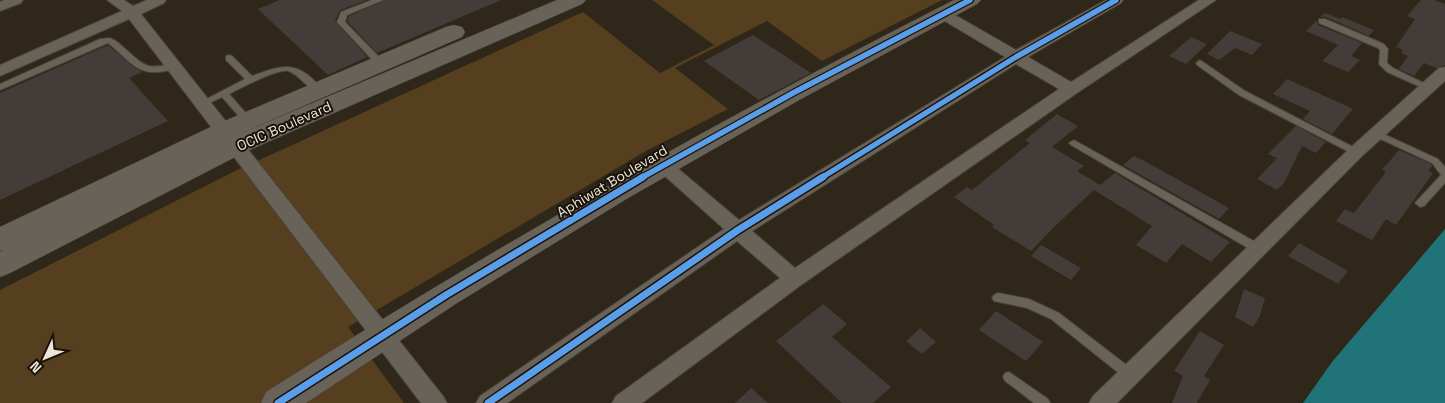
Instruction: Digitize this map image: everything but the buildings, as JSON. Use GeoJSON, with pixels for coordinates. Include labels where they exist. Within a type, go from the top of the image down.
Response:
{"type":"FeatureCollection","features":[{"type":"Feature","properties":{"kind":"street"},"geometry":{"type":"LineString","coordinates":[[0,6],[16,0]]}},
{"type":"Feature","properties":{"kind":"street"},"geometry":{"type":"LineString","coordinates":[[114,0],[131,11],[435,403]]}},
{"type":"Feature","properties":{"kind":"street"},"geometry":{"type":"LineString","coordinates":[[0,70],[159,0]]}},
{"type":"Feature","properties":{"kind":"street","name":"OCIC Boulevard"},"geometry":{"type":"LineString","coordinates":[[0,265],[230,139],[247,120],[529,0]]}},
{"type":"Feature","properties":{"kind":"street","name":"OCIC Boulevard"},"geometry":{"type":"LineString","coordinates":[[0,240],[230,139],[575,0]]}},
{"type":"Feature","properties":{"kind":"street","name":"Aphiwat Boulevard"},"geometry":{"type":"LineString","coordinates":[[278,403],[381,334],[663,165],[970,0]]}},
{"type":"Feature","properties":{"kind":"street"},"geometry":{"type":"LineString","coordinates":[[488,403],[738,230],[1016,57],[1116,0]]}},
{"type":"Feature","properties":{"kind":"street"},"geometry":{"type":"LineString","coordinates":[[624,403],[794,279],[1071,89],[1209,0]]}},
{"type":"Feature","properties":{"kind":"street"},"geometry":{"type":"LineString","coordinates":[[943,14],[1071,89]]}},
{"type":"Feature","properties":{"kind":"street"},"geometry":{"type":"LineString","coordinates":[[1101,403],[1356,152],[1445,72]]}},
{"type":"Feature","properties":{"kind":"street"},"geometry":{"type":"LineString","coordinates":[[663,165],[794,279]]}},
{"type":"Feature","properties":{"kind":"lane"},"geometry":{"type":"LineString","coordinates":[[378,0],[344,14],[341,22],[380,63]]}},
{"type":"Feature","properties":{"kind":"lane"},"geometry":{"type":"LineString","coordinates":[[1322,21],[1381,46],[1384,49],[1383,64],[1390,70],[1428,87]]}},
{"type":"Feature","properties":{"kind":"lane"},"geometry":{"type":"LineString","coordinates":[[0,87],[103,40],[110,40],[145,70],[154,72],[174,66]]}},
{"type":"Feature","properties":{"kind":"lane"},"geometry":{"type":"LineString","coordinates":[[229,58],[251,80]]}},
{"type":"Feature","properties":{"kind":"lane"},"geometry":{"type":"LineString","coordinates":[[1200,63],[1242,93],[1356,152]]}},
{"type":"Feature","properties":{"kind":"lane"},"geometry":{"type":"LineString","coordinates":[[202,103],[282,68],[297,70],[318,89]]}},
{"type":"Feature","properties":{"kind":"lane"},"geometry":{"type":"LineString","coordinates":[[223,93],[247,120]]}},
{"type":"Feature","properties":{"kind":"lane"},"geometry":{"type":"LineString","coordinates":[[1377,134],[1435,161],[1445,176],[1420,203]]}},
{"type":"Feature","properties":{"kind":"lane"},"geometry":{"type":"LineString","coordinates":[[1074,143],[1257,248]]}},
{"type":"Feature","properties":{"kind":"lane"},"geometry":{"type":"LineString","coordinates":[[998,298],[1029,304],[1055,316],[1129,374]]}},
{"type":"Feature","properties":{"kind":"lane"},"geometry":{"type":"LineString","coordinates":[[1009,377],[1044,403]]}},
{"type":"Feature","properties":{"kind":"shaded area"},"geometry":{"type":"Polygon","coordinates":[[[652,0],[942,0],[822,61],[767,21],[675,68],[728,109],[646,151],[348,327],[404,403],[0,403],[0,290],[233,172],[583,12],[660,73],[714,45],[652,0]]]}},
{"type":"Feature","properties":{"kind":"water"},"geometry":{"type":"Polygon","coordinates":[[[1445,229],[1445,403],[1303,403],[1332,362],[1445,229]]]}},
{"type":"Feature","properties":{"kind":"cycle path"},"geometry":{"type":"LineString","coordinates":[[278,403],[446,295],[618,191],[793,93],[970,0]]}},
{"type":"Feature","properties":{"kind":"cycle path"},"geometry":{"type":"LineString","coordinates":[[488,403],[738,230],[1016,57],[1116,0]]}}]}
